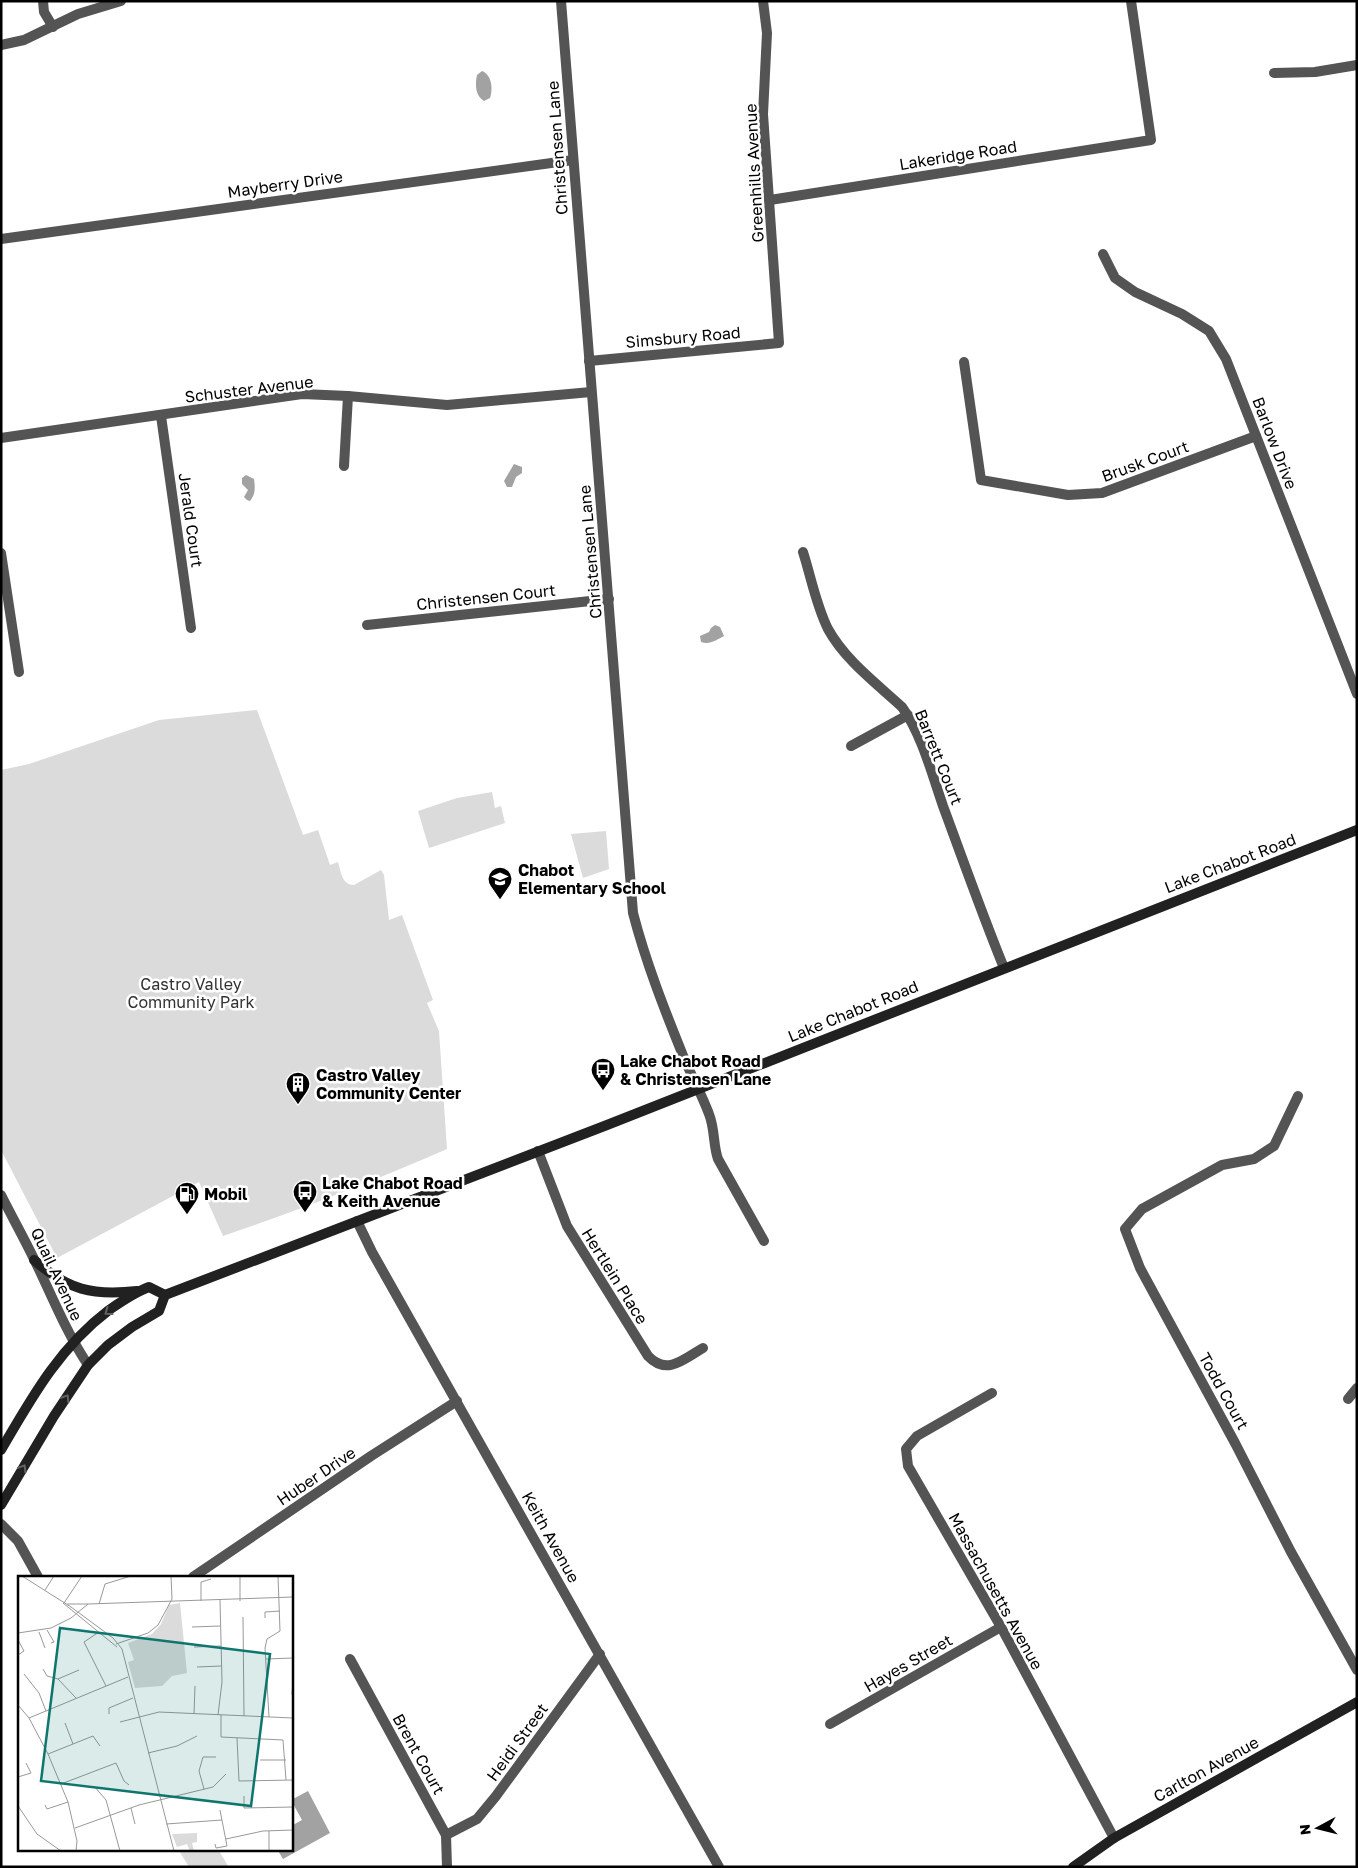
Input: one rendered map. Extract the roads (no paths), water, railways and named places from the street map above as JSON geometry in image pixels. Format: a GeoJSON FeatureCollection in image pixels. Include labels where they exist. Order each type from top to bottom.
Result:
{"type":"FeatureCollection","features":[{"type":"Feature","properties":{"kind":"main road","name":"Lake Chabot Road"},"geometry":{"type":"LineString","coordinates":[[165,1295],[1357,830]]}},
{"type":"Feature","properties":{"kind":"main road"},"geometry":{"type":"LineString","coordinates":[[1,1505],[54,1416],[88,1364],[132,1326],[160,1311],[165,1295],[149,1287],[113,1294],[87,1290],[62,1281],[34,1260]]}},
{"type":"Feature","properties":{"kind":"main road"},"geometry":{"type":"LineString","coordinates":[[1,1450],[56,1360],[100,1318],[140,1290]]}},
{"type":"Feature","properties":{"kind":"main road","name":"Carlton Avenue"},"geometry":{"type":"LineString","coordinates":[[1073,1867],[1114,1838],[1357,1702]]}},
{"type":"Feature","properties":{"kind":"street"},"geometry":{"type":"LineString","coordinates":[[43,1],[44,12],[53,27]]}},
{"type":"Feature","properties":{"kind":"street"},"geometry":{"type":"LineString","coordinates":[[1,45],[24,40],[78,14],[121,1]]}},
{"type":"Feature","properties":{"kind":"street","name":"Christensen Lane"},"geometry":{"type":"LineString","coordinates":[[561,1],[633,913],[643,952],[709,1115],[713,1127],[715,1151],[718,1160],[764,1241]]}},
{"type":"Feature","properties":{"kind":"street","name":"Greenhills Avenue"},"geometry":{"type":"LineString","coordinates":[[763,1],[767,33],[763,114],[779,343]]}},
{"type":"Feature","properties":{"kind":"street","name":"Lakeridge Road"},"geometry":{"type":"LineString","coordinates":[[770,200],[1151,140],[1131,1]]}},
{"type":"Feature","properties":{"kind":"street"},"geometry":{"type":"LineString","coordinates":[[1274,73],[1316,72],[1357,65]]}},
{"type":"Feature","properties":{"kind":"street","name":"Mayberry Drive"},"geometry":{"type":"LineString","coordinates":[[1,239],[574,160]]}},
{"type":"Feature","properties":{"kind":"street","name":"Barlow Drive"},"geometry":{"type":"LineString","coordinates":[[1103,254],[1115,278],[1135,292],[1182,314],[1209,331],[1226,358],[1357,694]]}},
{"type":"Feature","properties":{"kind":"street","name":"Simsbury Road"},"geometry":{"type":"LineString","coordinates":[[589,361],[779,343]]}},
{"type":"Feature","properties":{"kind":"street","name":"Brusk Court"},"geometry":{"type":"LineString","coordinates":[[964,362],[981,480],[1068,495],[1102,493],[1256,436]]}},
{"type":"Feature","properties":{"kind":"street","name":"Schuster Avenue"},"geometry":{"type":"LineString","coordinates":[[1,438],[302,394],[447,405],[591,392]]}},
{"type":"Feature","properties":{"kind":"street"},"geometry":{"type":"LineString","coordinates":[[344,466],[348,396]]}},
{"type":"Feature","properties":{"kind":"street","name":"Jerald Court"},"geometry":{"type":"LineString","coordinates":[[161,416],[191,628]]}},
{"type":"Feature","properties":{"kind":"street","name":"Barrett Court"},"geometry":{"type":"LineString","coordinates":[[803,552],[819,607],[841,649],[908,715],[929,766],[1004,968]]}},
{"type":"Feature","properties":{"kind":"street"},"geometry":{"type":"LineString","coordinates":[[1,553],[19,672]]}},
{"type":"Feature","properties":{"kind":"street","name":"Christensen Court"},"geometry":{"type":"LineString","coordinates":[[367,625],[609,599]]}},
{"type":"Feature","properties":{"kind":"street"},"geometry":{"type":"LineString","coordinates":[[851,746],[908,715]]}},
{"type":"Feature","properties":{"kind":"street","name":"Todd Court"},"geometry":{"type":"LineString","coordinates":[[1298,1096],[1274,1146],[1254,1159],[1222,1165],[1142,1209],[1125,1229],[1140,1268],[1235,1442],[1291,1552],[1357,1670]]}},
{"type":"Feature","properties":{"kind":"street","name":"Hertlein Place"},"geometry":{"type":"LineString","coordinates":[[538,1151],[566,1226],[648,1356],[665,1366],[673,1365],[703,1348]]}},
{"type":"Feature","properties":{"kind":"street","name":"Quail Avenue"},"geometry":{"type":"LineString","coordinates":[[1,1195],[73,1342],[88,1364]]}},
{"type":"Feature","properties":{"kind":"street","name":"Keith Avenue"},"geometry":{"type":"LineString","coordinates":[[357,1221],[372,1252],[719,1867]]}},
{"type":"Feature","properties":{"kind":"street"},"geometry":{"type":"LineString","coordinates":[[1348,1399],[1357,1388]]}},
{"type":"Feature","properties":{"kind":"street","name":"Massachusetts Avenue"},"geometry":{"type":"LineString","coordinates":[[992,1393],[916,1436],[906,1449],[908,1466],[1000,1627],[1114,1838]]}},
{"type":"Feature","properties":{"kind":"street","name":"Huber Drive"},"geometry":{"type":"LineString","coordinates":[[194,1576],[371,1456],[457,1401]]}},
{"type":"Feature","properties":{"kind":"street"},"geometry":{"type":"LineString","coordinates":[[1,1524],[18,1541],[37,1576]]}},
{"type":"Feature","properties":{"kind":"street","name":"Hayes Street"},"geometry":{"type":"LineString","coordinates":[[830,1724],[1000,1627]]}},
{"type":"Feature","properties":{"kind":"street","name":"Heidi Street"},"geometry":{"type":"LineString","coordinates":[[446,1835],[477,1819],[600,1654]]}},
{"type":"Feature","properties":{"kind":"street","name":"Brent Court"},"geometry":{"type":"LineString","coordinates":[[350,1659],[446,1835],[447,1867]]}},
{"type":"Feature","properties":{"kind":"place","name":"Chabot Elementary School"},"geometry":{"type":"Point","coordinates":[500,900]}},
{"type":"Feature","properties":{"kind":"place","name":"Lake Chabot Road & Christensen Lane"},"geometry":{"type":"Point","coordinates":[603,1091]}},
{"type":"Feature","properties":{"kind":"place","name":"Castro Valley Community Center"},"geometry":{"type":"Point","coordinates":[298,1105]}},
{"type":"Feature","properties":{"kind":"place","name":"Lake Chabot Road & Keith Avenue"},"geometry":{"type":"Point","coordinates":[305,1213]}},
{"type":"Feature","properties":{"kind":"place","name":"Mobil"},"geometry":{"type":"Point","coordinates":[187,1215]}},
{"type":"Feature","properties":{"kind":"park label","name":"Castro Valley Community Park"},"geometry":{"type":"Point","coordinates":[191,993]}}]}
